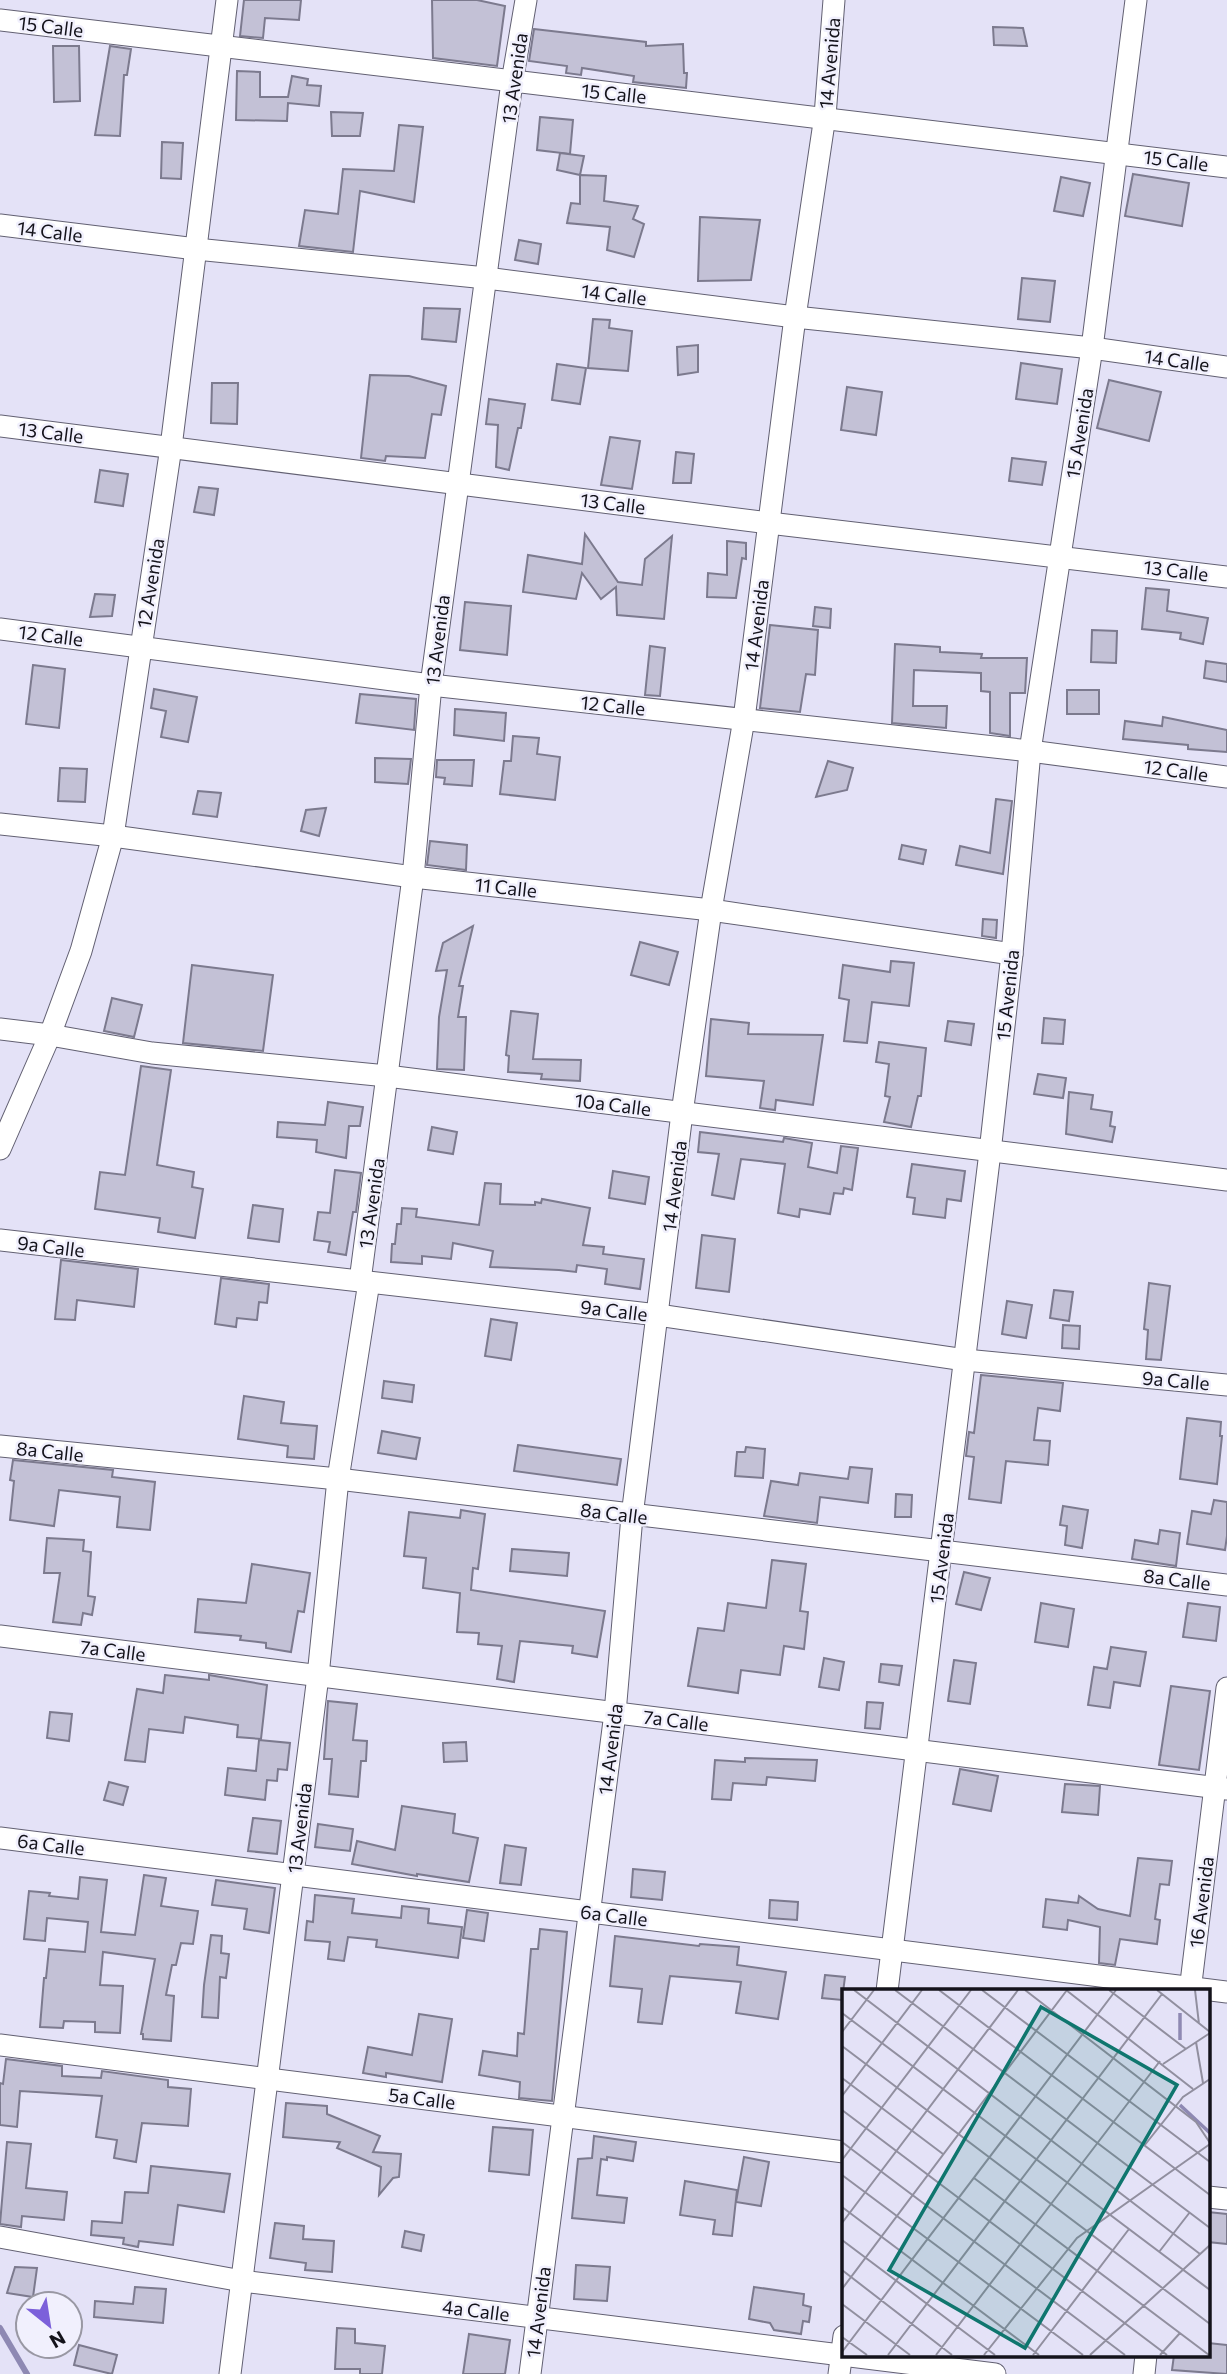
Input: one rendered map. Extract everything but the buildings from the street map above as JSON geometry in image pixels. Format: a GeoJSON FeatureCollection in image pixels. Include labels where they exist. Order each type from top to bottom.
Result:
{"type":"FeatureCollection","features":[{"type":"Feature","properties":{"kind":"street","name":"12 Avenida"},"geometry":{"type":"LineString","coordinates":[[0,1149],[50,1035],[81,951],[113,835],[171,447],[227,0]]}},
{"type":"Feature","properties":{"kind":"street","name":"13 Avenida"},"geometry":{"type":"LineString","coordinates":[[230,2374],[318,1676],[338,1479],[413,877],[431,685],[512,82],[526,0]]}},
{"type":"Feature","properties":{"kind":"street","name":"14 Avenida"},"geometry":{"type":"LineString","coordinates":[[530,2374],[615,1713],[632,1516],[682,1113],[744,719],[795,317],[825,116],[834,0]]}},
{"type":"Feature","properties":{"kind":"street","name":"15 Avenida"},"geometry":{"type":"LineString","coordinates":[[887,1989],[990,1152],[1012,954],[1030,751],[1092,348],[1136,0]]}},
{"type":"Feature","properties":{"kind":"street","name":"15 Calle"},"geometry":{"type":"LineString","coordinates":[[0,20],[512,82],[825,116],[1227,167]]}},
{"type":"Feature","properties":{"kind":"street","name":"14 Calle"},"geometry":{"type":"LineString","coordinates":[[0,225],[196,249],[486,278],[795,317],[1092,348],[1227,367]]}},
{"type":"Feature","properties":{"kind":"street","name":"13 Calle"},"geometry":{"type":"LineString","coordinates":[[0,426],[769,523],[1227,576]]}},
{"type":"Feature","properties":{"kind":"street","name":"12 Calle"},"geometry":{"type":"LineString","coordinates":[[0,629],[431,685],[1030,751],[1227,777]]}},
{"type":"Feature","properties":{"kind":"street","name":"11 Calle"},"geometry":{"type":"LineString","coordinates":[[0,824],[113,835],[413,877],[712,910],[1012,954]]}},
{"type":"Feature","properties":{"kind":"street","name":"10a Calle"},"geometry":{"type":"LineString","coordinates":[[0,1029],[50,1035],[152,1054],[387,1076],[1227,1180]]}},
{"type":"Feature","properties":{"kind":"street","name":"9a Calle"},"geometry":{"type":"LineString","coordinates":[[0,1240],[658,1315],[965,1360],[1227,1385]]}},
{"type":"Feature","properties":{"kind":"street","name":"8a Calle"},"geometry":{"type":"LineString","coordinates":[[0,1446],[338,1479],[1227,1585]]}},
{"type":"Feature","properties":{"kind":"street","name":"7a Calle"},"geometry":{"type":"LineString","coordinates":[[0,1636],[1221,1788]]}},
{"type":"Feature","properties":{"kind":"street","name":"16 Avenida"},"geometry":{"type":"LineString","coordinates":[[1191,1989],[1221,1788],[1227,1688]]}},
{"type":"Feature","properties":{"kind":"street","name":"6a Calle"},"geometry":{"type":"LineString","coordinates":[[0,1838],[1191,1989]]}},
{"type":"Feature","properties":{"kind":"street","name":"5a Calle"},"geometry":{"type":"LineString","coordinates":[[0,2045],[842,2152]]}},
{"type":"Feature","properties":{"kind":"street","name":"4a Calle"},"geometry":{"type":"LineString","coordinates":[[0,2237],[242,2281],[841,2355]]}},
{"type":"Feature","properties":{"kind":"street","name":"4a Calle"},"geometry":{"type":"LineString","coordinates":[[849,2356],[995,2374]]}},
{"type":"Feature","properties":{"kind":"street"},"geometry":{"type":"LineString","coordinates":[[1144,2374],[1146,2356]]}},
{"type":"Feature","properties":{"kind":"waterway"},"geometry":{"type":"LineString","coordinates":[[0,2328],[27,2374]]}}]}
